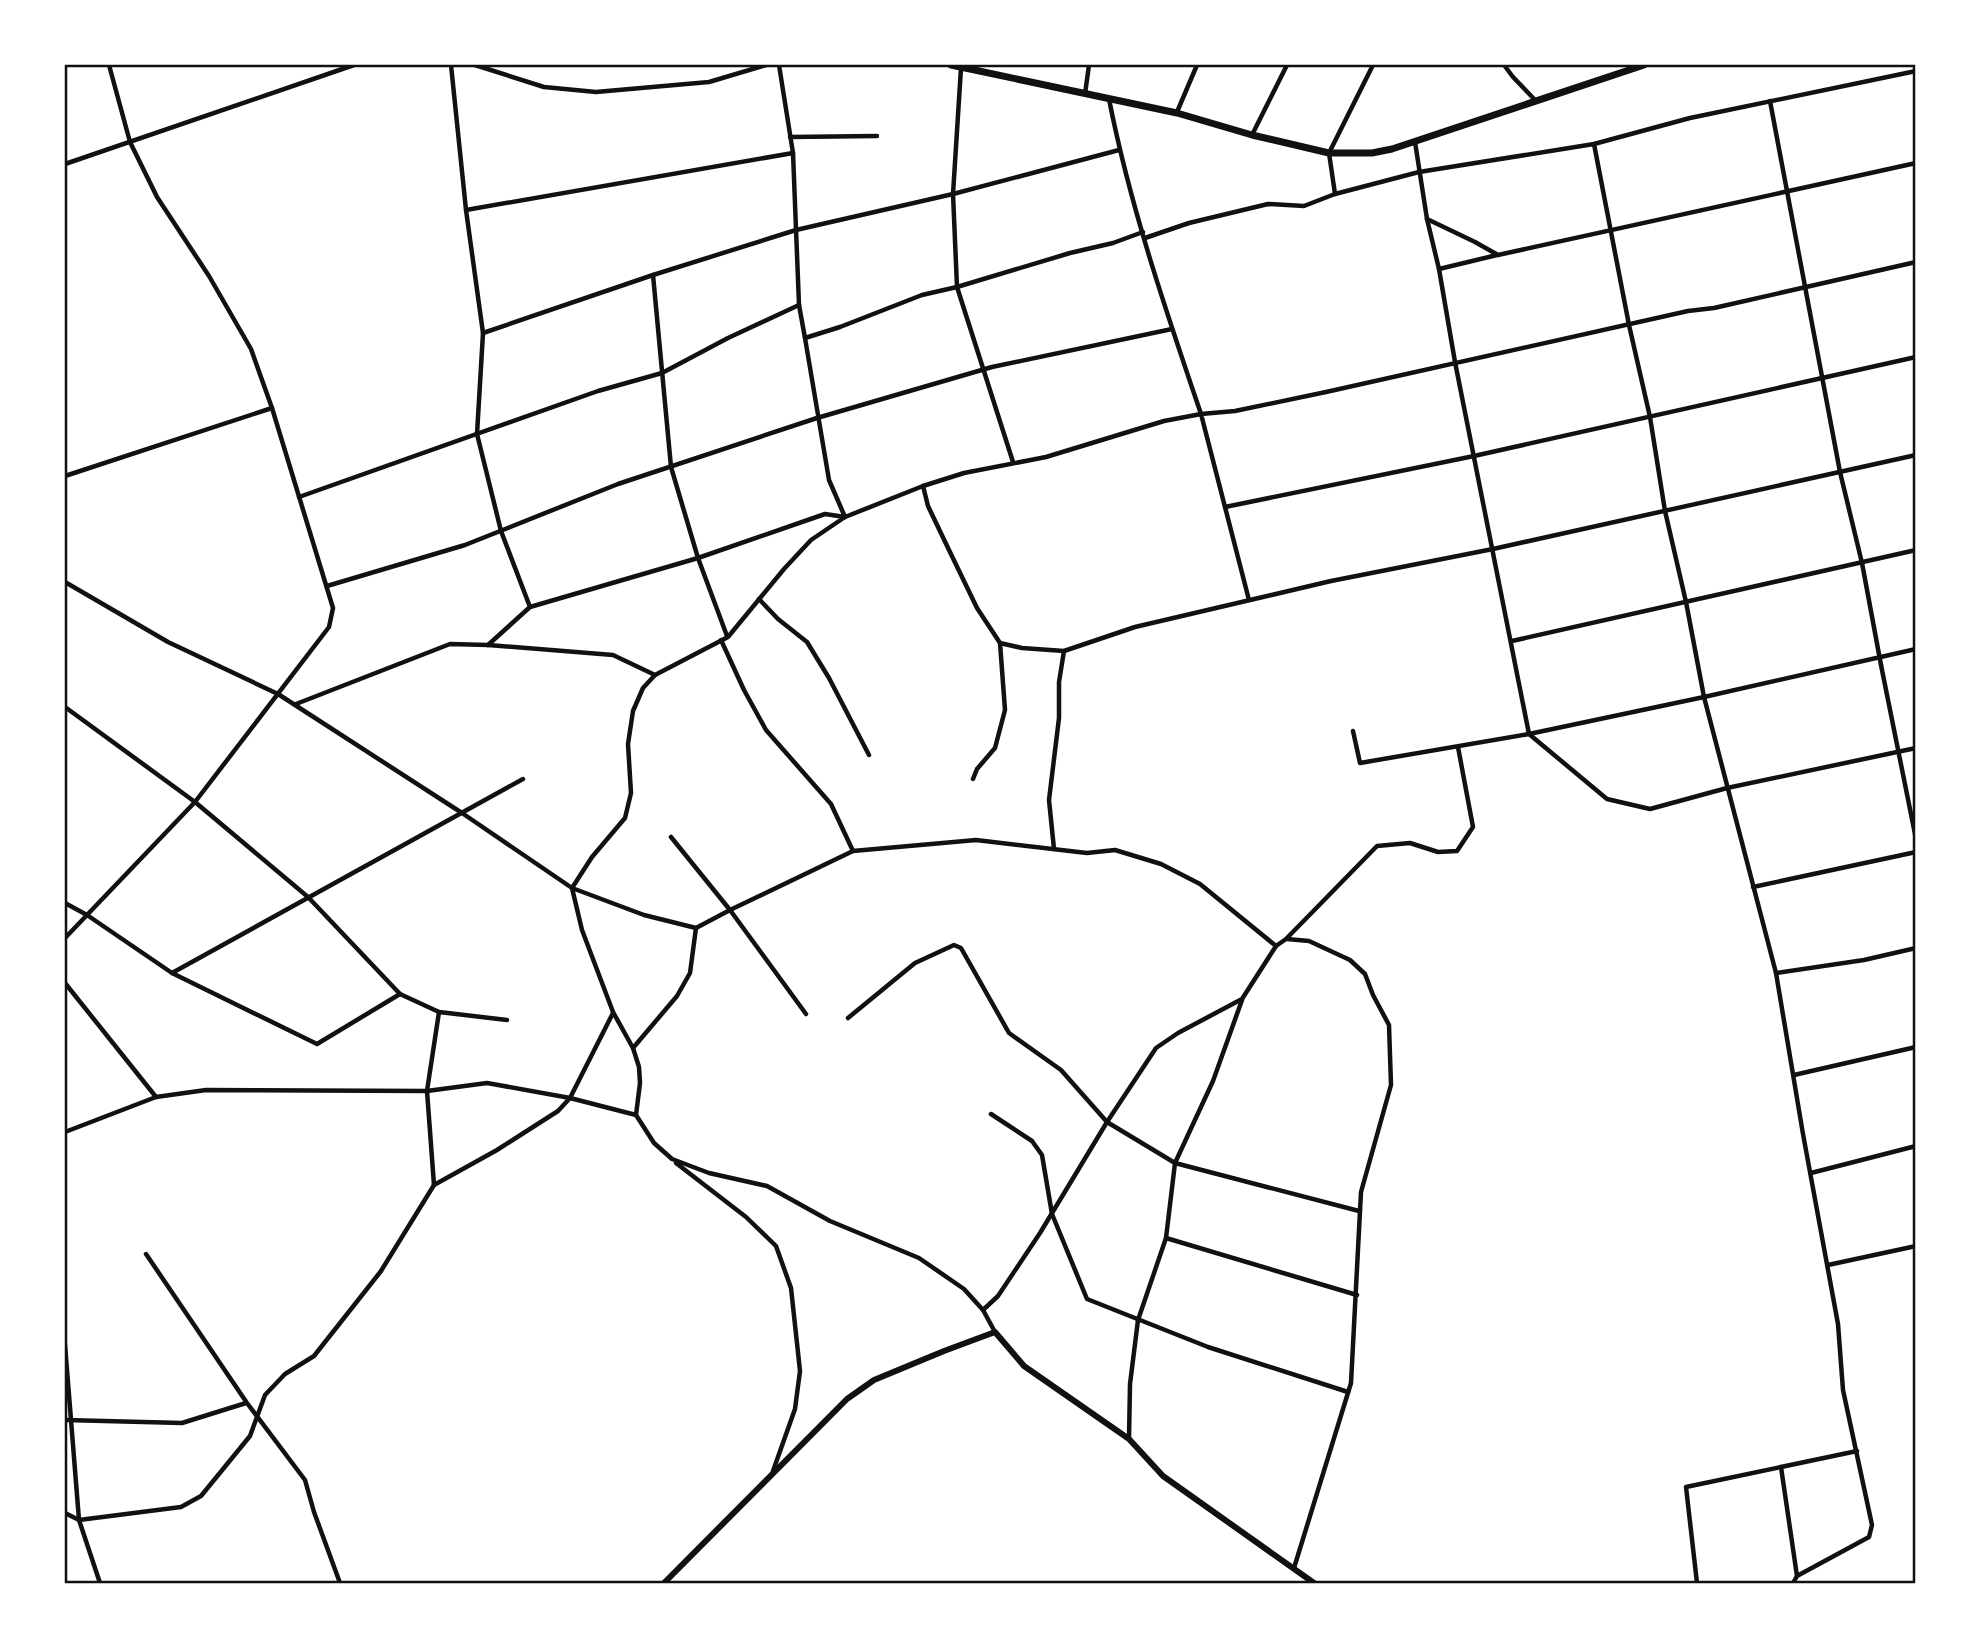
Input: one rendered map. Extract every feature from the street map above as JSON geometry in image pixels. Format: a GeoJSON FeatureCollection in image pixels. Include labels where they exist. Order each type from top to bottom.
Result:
{"type":"FeatureCollection","features":[{"type":"Feature","properties":{"kind":"main road"},"geometry":{"type":"LineString","coordinates":[[951,65],[1177,113],[1252,135],[1329,153],[1372,153],[1415,142],[1644,65]]}},
{"type":"Feature","properties":{"kind":"street"},"geometry":{"type":"LineString","coordinates":[[65,938],[195,802],[329,627],[333,608],[272,408],[251,349],[209,276],[157,197],[130,142],[109,65]]}},
{"type":"Feature","properties":{"kind":"street"},"geometry":{"type":"LineString","coordinates":[[65,164],[351,65]]}},
{"type":"Feature","properties":{"kind":"street"},"geometry":{"type":"LineString","coordinates":[[451,65],[482,333],[477,434],[500,531],[530,607]]}},
{"type":"Feature","properties":{"kind":"street"},"geometry":{"type":"LineString","coordinates":[[475,65],[544,86],[596,92],[709,82],[766,65]]}},
{"type":"Feature","properties":{"kind":"street"},"geometry":{"type":"LineString","coordinates":[[779,65],[793,153],[799,305],[829,480],[845,517]]}},
{"type":"Feature","properties":{"kind":"street"},"geometry":{"type":"LineString","coordinates":[[1084,94],[1089,65]]}},
{"type":"Feature","properties":{"kind":"street"},"geometry":{"type":"LineString","coordinates":[[1177,113],[1197,65]]}},
{"type":"Feature","properties":{"kind":"street"},"geometry":{"type":"LineString","coordinates":[[1252,135],[1287,65]]}},
{"type":"Feature","properties":{"kind":"street"},"geometry":{"type":"LineString","coordinates":[[1335,194],[1329,153],[1373,65]]}},
{"type":"Feature","properties":{"kind":"street"},"geometry":{"type":"LineString","coordinates":[[1504,65],[1536,102]]}},
{"type":"Feature","properties":{"kind":"street"},"geometry":{"type":"LineString","coordinates":[[961,68],[953,194],[957,288],[1013,462]]}},
{"type":"Feature","properties":{"kind":"street"},"geometry":{"type":"LineString","coordinates":[[805,338],[922,295],[957,288],[1070,253],[1268,204],[1304,206],[1335,194],[1419,172],[1594,144],[1690,118],[1916,71]]}},
{"type":"Feature","properties":{"kind":"street"},"geometry":{"type":"LineString","coordinates":[[1109,99],[1119,150],[1172,328],[1201,414],[1248,600]]}},
{"type":"Feature","properties":{"kind":"street"},"geometry":{"type":"LineString","coordinates":[[1770,102],[1840,471],[1862,563],[1878,659],[1916,839]]}},
{"type":"Feature","properties":{"kind":"street"},"geometry":{"type":"LineString","coordinates":[[790,137],[877,136]]}},
{"type":"Feature","properties":{"kind":"street"},"geometry":{"type":"LineString","coordinates":[[1415,142],[1427,219],[1529,734],[1607,799],[1650,809],[1727,788],[1916,748]]}},
{"type":"Feature","properties":{"kind":"street"},"geometry":{"type":"LineString","coordinates":[[1594,144],[1650,417],[1665,510],[1686,602],[1703,697],[1776,973],[1838,1324],[1843,1390],[1872,1525],[1869,1537],[1797,1576],[1793,1583]]}},
{"type":"Feature","properties":{"kind":"street"},"geometry":{"type":"LineString","coordinates":[[482,333],[796,230],[953,194],[1119,150]]}},
{"type":"Feature","properties":{"kind":"street"},"geometry":{"type":"LineString","coordinates":[[466,210],[793,153]]}},
{"type":"Feature","properties":{"kind":"street"},"geometry":{"type":"LineString","coordinates":[[1439,269],[1916,163]]}},
{"type":"Feature","properties":{"kind":"street"},"geometry":{"type":"LineString","coordinates":[[1427,219],[1498,255]]}},
{"type":"Feature","properties":{"kind":"street"},"geometry":{"type":"LineString","coordinates":[[771,1475],[795,1409],[800,1371],[791,1288],[776,1246],[746,1217],[653,1143],[636,1115],[639,1067],[633,1048],[613,1013],[582,930],[572,888],[592,857],[625,818],[631,793],[628,744],[633,711],[643,688],[655,675],[728,637],[811,540],[845,517],[923,486],[964,473],[1046,457],[1164,421],[1235,411],[1688,311],[1714,308],[1916,261]]}},
{"type":"Feature","properties":{"kind":"street"},"geometry":{"type":"LineString","coordinates":[[653,275],[671,467],[698,558],[728,637]]}},
{"type":"Feature","properties":{"kind":"street"},"geometry":{"type":"LineString","coordinates":[[299,497],[598,391],[662,373],[799,305]]}},
{"type":"Feature","properties":{"kind":"street"},"geometry":{"type":"LineString","coordinates":[[327,586],[465,545],[618,484],[817,418],[983,370],[1172,328]]}},
{"type":"Feature","properties":{"kind":"street"},"geometry":{"type":"LineString","coordinates":[[1225,507],[1474,456],[1916,357]]}},
{"type":"Feature","properties":{"kind":"street"},"geometry":{"type":"LineString","coordinates":[[65,476],[272,408]]}},
{"type":"Feature","properties":{"kind":"street"},"geometry":{"type":"LineString","coordinates":[[1000,643],[1022,648],[1064,651],[1135,627],[1248,600],[1493,549],[1916,455]]}},
{"type":"Feature","properties":{"kind":"street"},"geometry":{"type":"LineString","coordinates":[[923,486],[928,506],[954,562],[977,608],[1000,643],[1005,710],[995,748],[977,769],[973,779]]}},
{"type":"Feature","properties":{"kind":"street"},"geometry":{"type":"LineString","coordinates":[[488,645],[530,607],[698,558],[825,514],[845,517]]}},
{"type":"Feature","properties":{"kind":"street"},"geometry":{"type":"LineString","coordinates":[[1512,641],[1916,550]]}},
{"type":"Feature","properties":{"kind":"street"},"geometry":{"type":"LineString","coordinates":[[65,582],[168,642],[278,694],[572,888],[644,915],[696,928],[853,851],[976,841],[1087,853],[1115,850],[1161,864],[1199,884],[1276,946]]}},
{"type":"Feature","properties":{"kind":"street"},"geometry":{"type":"LineString","coordinates":[[759,599],[778,619],[807,642],[869,755]]}},
{"type":"Feature","properties":{"kind":"street"},"geometry":{"type":"LineString","coordinates":[[721,640],[766,730],[831,804],[853,851]]}},
{"type":"Feature","properties":{"kind":"street"},"geometry":{"type":"LineString","coordinates":[[295,705],[450,645],[488,645],[613,655],[655,675]]}},
{"type":"Feature","properties":{"kind":"street"},"geometry":{"type":"LineString","coordinates":[[1353,731],[1360,763],[1529,734],[1916,649]]}},
{"type":"Feature","properties":{"kind":"street"},"geometry":{"type":"LineString","coordinates":[[1054,849],[1049,800],[1064,651]]}},
{"type":"Feature","properties":{"kind":"street"},"geometry":{"type":"LineString","coordinates":[[65,707],[195,802],[308,897],[400,994],[439,1012],[507,1020]]}},
{"type":"Feature","properties":{"kind":"street"},"geometry":{"type":"LineString","coordinates":[[1129,1439],[1130,1384],[1138,1320],[1166,1238],[1175,1163],[1213,1081],[1242,999],[1276,946],[1377,846],[1410,843],[1438,852],[1457,851],[1473,827],[1458,747]]}},
{"type":"Feature","properties":{"kind":"street"},"geometry":{"type":"LineString","coordinates":[[172,973],[523,779]]}},
{"type":"Feature","properties":{"kind":"street"},"geometry":{"type":"LineString","coordinates":[[671,836],[730,910],[806,1014]]}},
{"type":"Feature","properties":{"kind":"street"},"geometry":{"type":"LineString","coordinates":[[1753,887],[1916,852]]}},
{"type":"Feature","properties":{"kind":"street"},"geometry":{"type":"LineString","coordinates":[[65,903],[172,973],[317,1044],[400,994]]}},
{"type":"Feature","properties":{"kind":"street"},"geometry":{"type":"LineString","coordinates":[[633,1048],[677,996],[690,973],[696,928]]}},
{"type":"Feature","properties":{"kind":"street"},"geometry":{"type":"LineString","coordinates":[[1286,939],[1308,941],[1350,960],[1364,974],[1389,1025],[1391,1085],[1361,1192],[1351,1383],[1294,1568]]}},
{"type":"Feature","properties":{"kind":"street"},"geometry":{"type":"LineString","coordinates":[[848,1018],[915,963],[954,945],[961,948],[1009,1033],[1060,1070],[1107,1122],[1175,1163],[1359,1211]]}},
{"type":"Feature","properties":{"kind":"street"},"geometry":{"type":"LineString","coordinates":[[1776,973],[1864,960],[1916,948]]}},
{"type":"Feature","properties":{"kind":"street"},"geometry":{"type":"LineString","coordinates":[[65,983],[156,1097]]}},
{"type":"Feature","properties":{"kind":"street"},"geometry":{"type":"LineString","coordinates":[[983,1310],[998,1296],[1156,1048],[1178,1033],[1242,999]]}},
{"type":"Feature","properties":{"kind":"street"},"geometry":{"type":"LineString","coordinates":[[434,1185],[427,1091],[439,1012]]}},
{"type":"Feature","properties":{"kind":"street"},"geometry":{"type":"LineString","coordinates":[[65,1513],[79,1520],[181,1507],[201,1496],[250,1436],[265,1395],[285,1374],[314,1356],[381,1271],[434,1185],[558,1111],[570,1098],[613,1013]]}},
{"type":"Feature","properties":{"kind":"street"},"geometry":{"type":"LineString","coordinates":[[1794,1075],[1916,1047]]}},
{"type":"Feature","properties":{"kind":"street"},"geometry":{"type":"LineString","coordinates":[[65,1132],[156,1097],[206,1090],[427,1091],[487,1083],[570,1098],[636,1115]]}},
{"type":"Feature","properties":{"kind":"street"},"geometry":{"type":"LineString","coordinates":[[992,1114],[1032,1141],[1042,1155],[1052,1214],[1087,1298],[1208,1347],[1348,1392]]}},
{"type":"Feature","properties":{"kind":"street"},"geometry":{"type":"LineString","coordinates":[[1811,1173],[1916,1146]]}},
{"type":"Feature","properties":{"kind":"street"},"geometry":{"type":"LineString","coordinates":[[672,1159],[709,1173],[767,1186],[830,1221],[919,1258],[964,1289],[1024,1366],[1129,1439],[1163,1476],[1314,1583]]}},
{"type":"Feature","properties":{"kind":"street"},"geometry":{"type":"LineString","coordinates":[[1166,1238],[1357,1296]]}},
{"type":"Feature","properties":{"kind":"street"},"geometry":{"type":"LineString","coordinates":[[1828,1265],[1916,1246]]}},
{"type":"Feature","properties":{"kind":"street"},"geometry":{"type":"LineString","coordinates":[[146,1254],[247,1403],[305,1480],[340,1583]]}},
{"type":"Feature","properties":{"kind":"street"},"geometry":{"type":"LineString","coordinates":[[664,1583],[846,1399],[874,1381],[944,1350],[995,1332]]}},
{"type":"Feature","properties":{"kind":"street"},"geometry":{"type":"LineString","coordinates":[[65,1345],[68,1420],[79,1520],[100,1583]]}},
{"type":"Feature","properties":{"kind":"street"},"geometry":{"type":"LineString","coordinates":[[68,1420],[182,1423],[247,1403]]}},
{"type":"Feature","properties":{"kind":"street"},"geometry":{"type":"LineString","coordinates":[[1697,1583],[1686,1487],[1857,1451]]}},
{"type":"Feature","properties":{"kind":"street"},"geometry":{"type":"LineString","coordinates":[[1781,1467],[1797,1576]]}}]}
